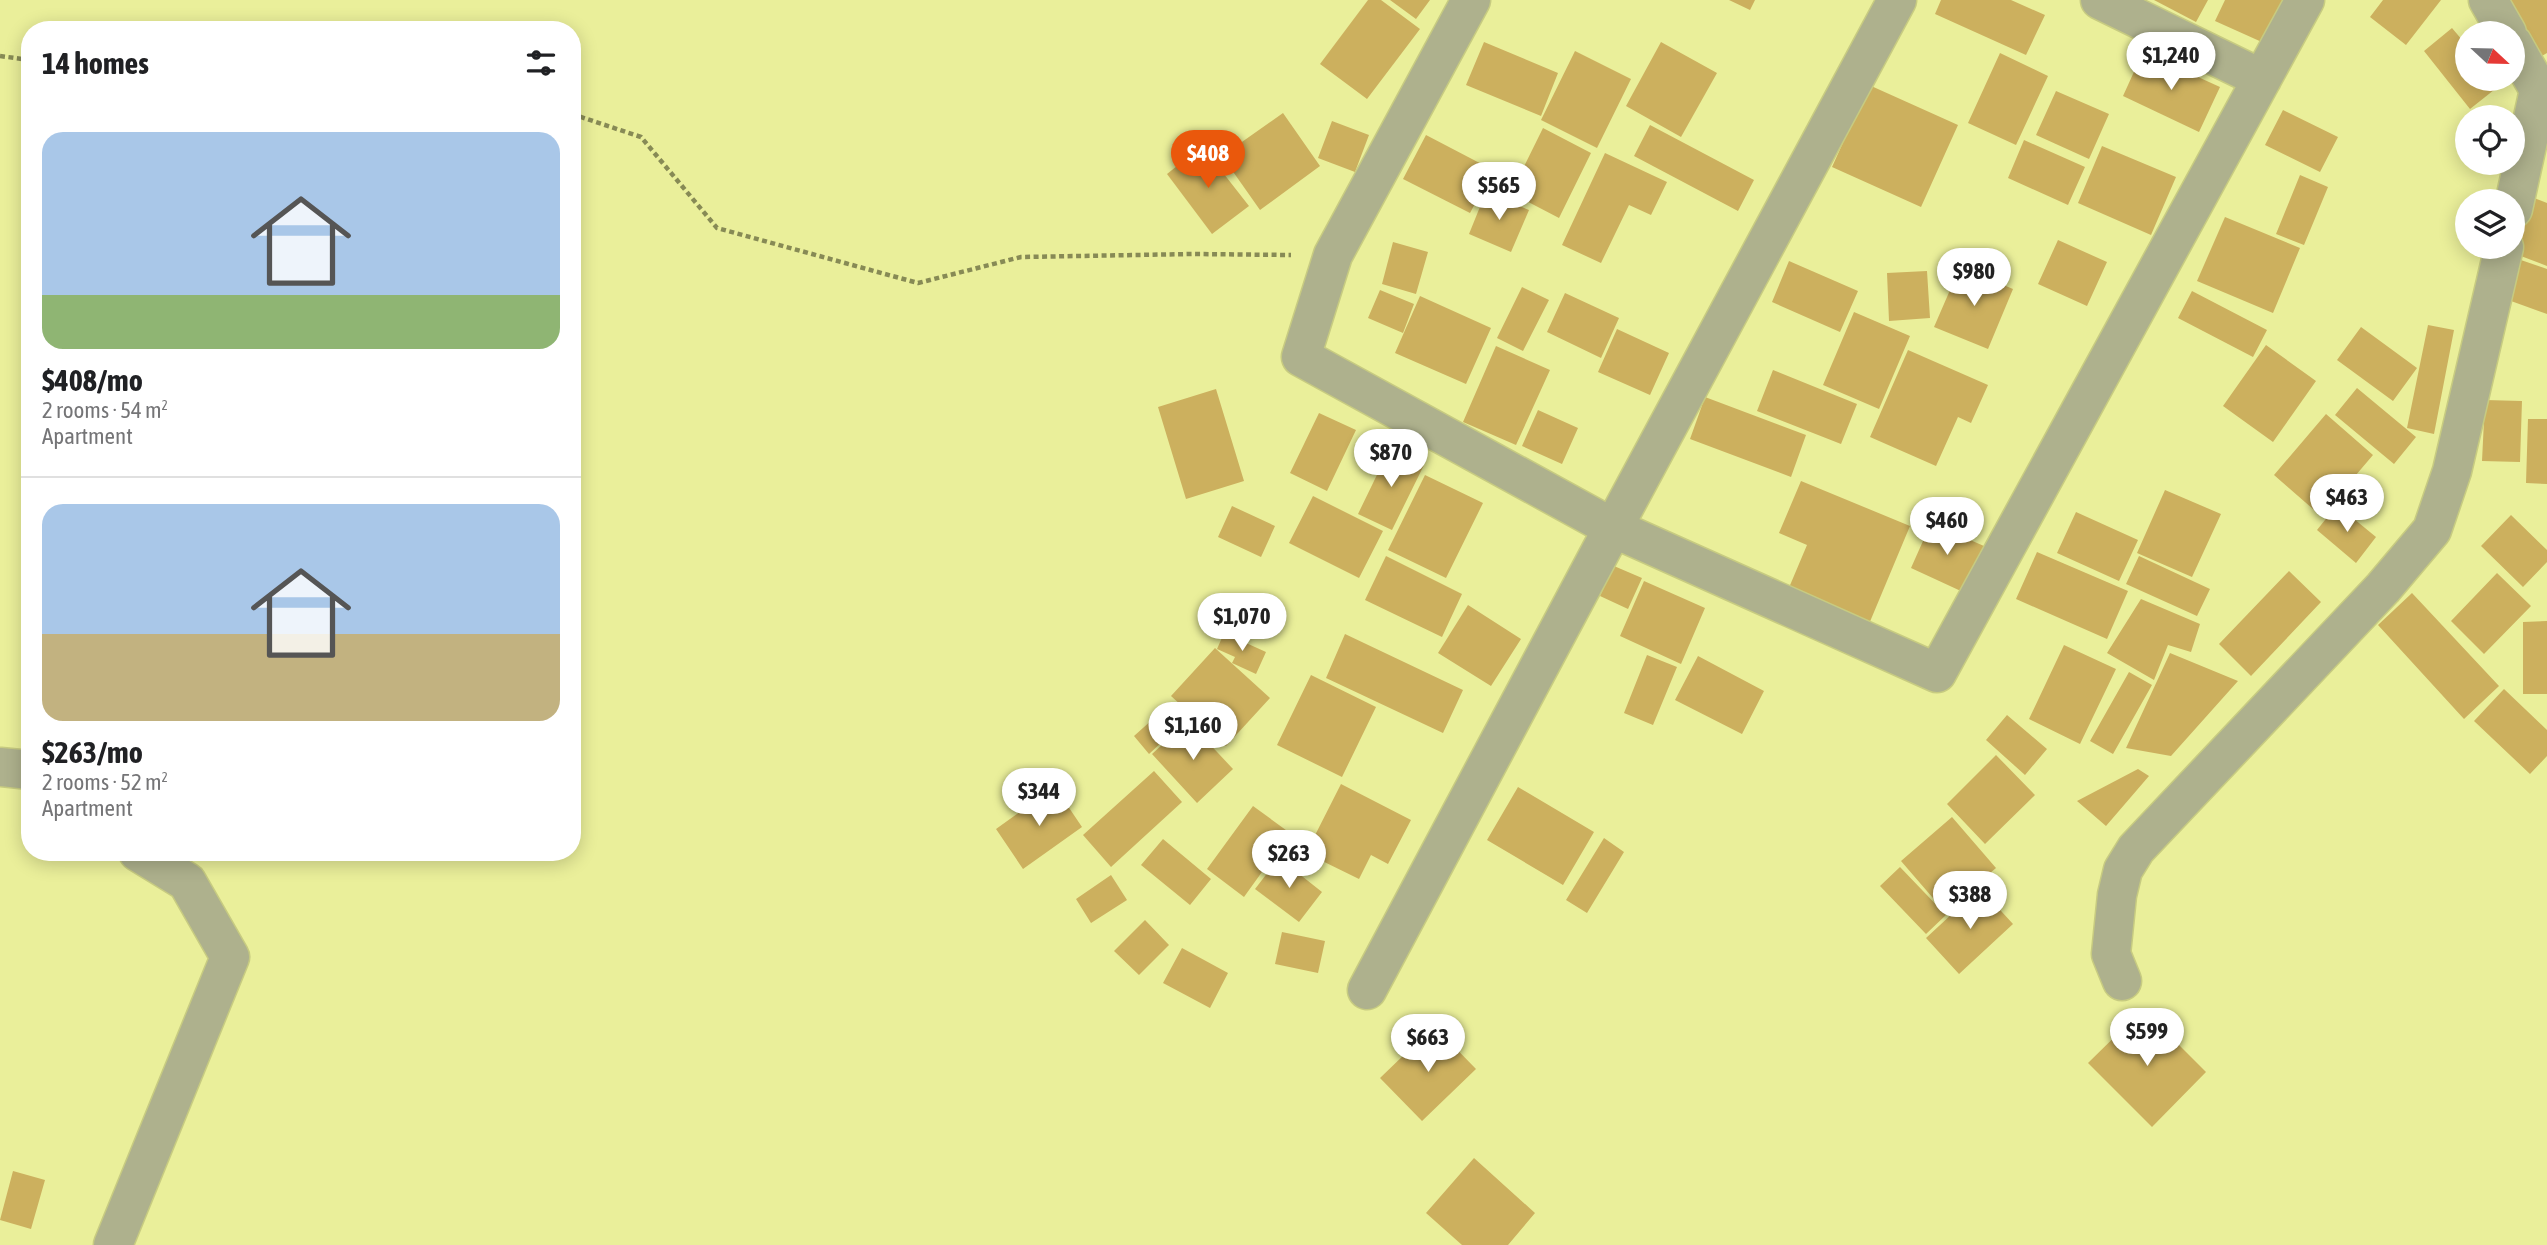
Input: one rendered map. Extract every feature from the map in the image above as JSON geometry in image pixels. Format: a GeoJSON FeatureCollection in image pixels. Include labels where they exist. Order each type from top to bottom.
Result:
{"type":"FeatureCollection","features":[{"type":"Feature","properties":{"kind":"street"},"geometry":{"type":"LineString","coordinates":[[1471,0],[1333,255],[1301,357],[1613,528],[1937,673],[2305,0]]}},
{"type":"Feature","properties":{"kind":"street"},"geometry":{"type":"LineString","coordinates":[[1367,990],[1897,0]]}},
{"type":"Feature","properties":{"kind":"street"},"geometry":{"type":"LineString","coordinates":[[2100,0],[2262,79]]}},
{"type":"Feature","properties":{"kind":"street"},"geometry":{"type":"LineString","coordinates":[[2488,0],[2500,21]]}},
{"type":"Feature","properties":{"kind":"street"},"geometry":{"type":"LineString","coordinates":[[2520,189],[2536,146],[2539,90],[2525,65]]}},
{"type":"Feature","properties":{"kind":"street"},"geometry":{"type":"LineString","coordinates":[[2122,982],[2111,954],[2113,931],[2123,870],[2136,849],[2383,588],[2432,530],[2452,471],[2501,259]]}},
{"type":"Feature","properties":{"kind":"street"},"geometry":{"type":"LineString","coordinates":[[0,767],[21,769]]}},
{"type":"Feature","properties":{"kind":"street"},"geometry":{"type":"LineString","coordinates":[[113,1245],[230,957],[187,882],[153,861]]}},
{"type":"Feature","properties":{"kind":"path"},"geometry":{"type":"LineString","coordinates":[[0,56],[21,59]]}},
{"type":"Feature","properties":{"kind":"path"},"geometry":{"type":"LineString","coordinates":[[581,117],[641,137],[717,228],[918,283],[1021,257],[1333,255]]}},
{"type":"Feature","properties":{"kind":"building"},"geometry":{"type":"Polygon","coordinates":[[[1368,0],[1381,0],[1420,29],[1367,99],[1320,64],[1368,0]]]}},
{"type":"Feature","properties":{"kind":"building"},"geometry":{"type":"Polygon","coordinates":[[[1390,0],[1430,0],[1416,19],[1390,0]]]}},
{"type":"Feature","properties":{"kind":"building"},"geometry":{"type":"Polygon","coordinates":[[[1729,0],[1755,0],[1750,10],[1729,0]]]}},
{"type":"Feature","properties":{"kind":"building"},"geometry":{"type":"Polygon","coordinates":[[[1941,0],[2011,0],[2045,15],[2026,55],[1935,14],[1941,0]]]}},
{"type":"Feature","properties":{"kind":"building"},"geometry":{"type":"Polygon","coordinates":[[[2154,0],[2208,0],[2196,22],[2154,0]]]}},
{"type":"Feature","properties":{"kind":"building"},"geometry":{"type":"Polygon","coordinates":[[[2225,0],[2284,0],[2264,43],[2215,21],[2225,0]]]}},
{"type":"Feature","properties":{"kind":"building"},"geometry":{"type":"Polygon","coordinates":[[[2383,0],[2441,0],[2406,45],[2370,17],[2383,0]]]}},
{"type":"Feature","properties":{"kind":"building"},"geometry":{"type":"Polygon","coordinates":[[[2496,0],[2547,0],[2547,53],[2533,61],[2525,48],[2525,21],[2509,21],[2496,0]]]}},
{"type":"Feature","properties":{"kind":"building"},"geometry":{"type":"Polygon","coordinates":[[[2452,28],[2455,32],[2455,90],[2424,51],[2452,28]]]}},
{"type":"Feature","properties":{"kind":"building"},"geometry":{"type":"Polygon","coordinates":[[[1484,42],[1558,73],[1541,116],[1466,85],[1484,42]]]}},
{"type":"Feature","properties":{"kind":"building"},"geometry":{"type":"Polygon","coordinates":[[[1661,42],[1717,73],[1681,137],[1626,106],[1661,42]]]}},
{"type":"Feature","properties":{"kind":"building"},"geometry":{"type":"Polygon","coordinates":[[[1575,51],[1631,79],[1597,148],[1541,120],[1575,51]]]}},
{"type":"Feature","properties":{"kind":"building"},"geometry":{"type":"Polygon","coordinates":[[[2143,52],[2220,87],[2199,132],[2123,96],[2143,52]]]}},
{"type":"Feature","properties":{"kind":"building"},"geometry":{"type":"Polygon","coordinates":[[[2000,53],[2048,76],[2016,145],[1968,123],[2000,53]]]}},
{"type":"Feature","properties":{"kind":"building"},"geometry":{"type":"Polygon","coordinates":[[[1869,85],[1958,125],[1921,207],[1832,167],[1869,85]]]}},
{"type":"Feature","properties":{"kind":"building"},"geometry":{"type":"Polygon","coordinates":[[[2056,91],[2109,114],[2089,159],[2036,135],[2056,91]]]}},
{"type":"Feature","properties":{"kind":"building"},"geometry":{"type":"Polygon","coordinates":[[[2456,91],[2493,91],[2475,105],[2467,105],[2456,91]]]}},
{"type":"Feature","properties":{"kind":"building"},"geometry":{"type":"Polygon","coordinates":[[[2283,110],[2338,137],[2320,172],[2265,145],[2283,110]]]}},
{"type":"Feature","properties":{"kind":"building"},"geometry":{"type":"Polygon","coordinates":[[[1283,113],[1320,166],[1260,210],[1222,156],[1283,113]]]}},
{"type":"Feature","properties":{"kind":"building"},"geometry":{"type":"Polygon","coordinates":[[[1332,121],[1369,135],[1355,172],[1318,158],[1332,121]]]}},
{"type":"Feature","properties":{"kind":"building"},"geometry":{"type":"Polygon","coordinates":[[[1650,125],[1754,180],[1738,211],[1634,156],[1650,125]]]}},
{"type":"Feature","properties":{"kind":"building"},"geometry":{"type":"Polygon","coordinates":[[[1543,128],[1591,153],[1559,218],[1511,193],[1543,128]]]}},
{"type":"Feature","properties":{"kind":"building"},"geometry":{"type":"Polygon","coordinates":[[[1426,135],[1493,170],[1470,213],[1403,179],[1426,135]]]}},
{"type":"Feature","properties":{"kind":"building"},"geometry":{"type":"Polygon","coordinates":[[[2024,140],[2085,167],[2068,205],[2008,178],[2024,140]]]}},
{"type":"Feature","properties":{"kind":"building"},"geometry":{"type":"Polygon","coordinates":[[[1202,146],[1249,206],[1212,234],[1167,174],[1202,146]]]}},
{"type":"Feature","properties":{"kind":"building"},"geometry":{"type":"Polygon","coordinates":[[[2102,146],[2176,177],[2151,235],[2078,203],[2102,146]]]}},
{"type":"Feature","properties":{"kind":"building"},"geometry":{"type":"Polygon","coordinates":[[[1605,153],[1667,182],[1651,215],[1629,205],[1601,263],[1562,245],[1605,153]]]}},
{"type":"Feature","properties":{"kind":"building"},"geometry":{"type":"Polygon","coordinates":[[[2300,175],[2328,187],[2304,245],[2276,234],[2300,175]]]}},
{"type":"Feature","properties":{"kind":"building"},"geometry":{"type":"Polygon","coordinates":[[[1486,192],[1529,210],[1511,252],[1469,234],[1486,192]]]}},
{"type":"Feature","properties":{"kind":"building"},"geometry":{"type":"Polygon","coordinates":[[[2534,198],[2547,203],[2547,266],[2525,258],[2525,222],[2534,198]]]}},
{"type":"Feature","properties":{"kind":"building"},"geometry":{"type":"Polygon","coordinates":[[[2225,217],[2300,248],[2273,313],[2197,281],[2225,217]]]}},
{"type":"Feature","properties":{"kind":"building"},"geometry":{"type":"Polygon","coordinates":[[[2058,240],[2107,262],[2087,306],[2038,284],[2058,240]]]}},
{"type":"Feature","properties":{"kind":"building"},"geometry":{"type":"Polygon","coordinates":[[[1393,242],[1428,252],[1416,294],[1382,284],[1393,242]]]}},
{"type":"Feature","properties":{"kind":"building"},"geometry":{"type":"Polygon","coordinates":[[[2515,259],[2547,269],[2547,314],[2500,297],[2515,259]]]}},
{"type":"Feature","properties":{"kind":"building"},"geometry":{"type":"Polygon","coordinates":[[[1789,261],[1858,291],[1840,332],[1772,302],[1789,261]]]}},
{"type":"Feature","properties":{"kind":"building"},"geometry":{"type":"Polygon","coordinates":[[[1960,267],[2013,289],[1988,349],[1934,327],[1960,267]]]}},
{"type":"Feature","properties":{"kind":"building"},"geometry":{"type":"Polygon","coordinates":[[[1927,271],[1930,318],[1889,321],[1887,273],[1927,271]]]}},
{"type":"Feature","properties":{"kind":"building"},"geometry":{"type":"Polygon","coordinates":[[[1522,287],[1549,300],[1523,351],[1497,338],[1522,287]]]}},
{"type":"Feature","properties":{"kind":"building"},"geometry":{"type":"Polygon","coordinates":[[[1380,290],[1414,304],[1403,333],[1368,318],[1380,290]]]}},
{"type":"Feature","properties":{"kind":"building"},"geometry":{"type":"Polygon","coordinates":[[[2192,291],[2267,330],[2253,357],[2178,318],[2192,291]]]}},
{"type":"Feature","properties":{"kind":"building"},"geometry":{"type":"Polygon","coordinates":[[[1565,293],[1619,318],[1601,358],[1547,332],[1565,293]]]}},
{"type":"Feature","properties":{"kind":"building"},"geometry":{"type":"Polygon","coordinates":[[[1420,296],[1491,328],[1466,384],[1395,353],[1420,296]]]}},
{"type":"Feature","properties":{"kind":"building"},"geometry":{"type":"Polygon","coordinates":[[[1854,312],[1910,336],[1879,409],[1823,385],[1854,312]]]}},
{"type":"Feature","properties":{"kind":"building"},"geometry":{"type":"Polygon","coordinates":[[[2428,325],[2454,330],[2434,434],[2407,428],[2428,325]]]}},
{"type":"Feature","properties":{"kind":"building"},"geometry":{"type":"Polygon","coordinates":[[[2361,327],[2417,368],[2393,401],[2337,360],[2361,327]]]}},
{"type":"Feature","properties":{"kind":"building"},"geometry":{"type":"Polygon","coordinates":[[[1617,329],[1669,353],[1650,395],[1598,372],[1617,329]]]}},
{"type":"Feature","properties":{"kind":"building"},"geometry":{"type":"Polygon","coordinates":[[[2266,345],[2316,381],[2273,442],[2223,406],[2266,345]]]}},
{"type":"Feature","properties":{"kind":"building"},"geometry":{"type":"Polygon","coordinates":[[[1496,346],[1550,370],[1516,445],[1463,422],[1496,346]]]}},
{"type":"Feature","properties":{"kind":"building"},"geometry":{"type":"Polygon","coordinates":[[[1908,350],[1988,385],[1971,423],[1958,417],[1936,466],[1870,437],[1908,350]]]}},
{"type":"Feature","properties":{"kind":"building"},"geometry":{"type":"Polygon","coordinates":[[[1773,370],[1857,404],[1841,444],[1757,411],[1773,370]]]}},
{"type":"Feature","properties":{"kind":"building"},"geometry":{"type":"Polygon","coordinates":[[[2357,388],[2416,437],[2394,464],[2335,415],[2357,388]]]}},
{"type":"Feature","properties":{"kind":"building"},"geometry":{"type":"Polygon","coordinates":[[[1216,389],[1244,481],[1186,499],[1158,407],[1216,389]]]}},
{"type":"Feature","properties":{"kind":"building"},"geometry":{"type":"Polygon","coordinates":[[[1705,397],[1806,435],[1791,477],[1690,439],[1705,397]]]}},
{"type":"Feature","properties":{"kind":"building"},"geometry":{"type":"Polygon","coordinates":[[[2485,400],[2522,401],[2520,462],[2482,461],[2485,400]]]}},
{"type":"Feature","properties":{"kind":"building"},"geometry":{"type":"Polygon","coordinates":[[[1538,410],[1578,428],[1562,464],[1522,446],[1538,410]]]}},
{"type":"Feature","properties":{"kind":"building"},"geometry":{"type":"Polygon","coordinates":[[[1319,413],[1356,430],[1327,491],[1290,473],[1319,413]]]}},
{"type":"Feature","properties":{"kind":"building"},"geometry":{"type":"Polygon","coordinates":[[[2326,414],[2373,455],[2321,516],[2274,475],[2326,414]]]}},
{"type":"Feature","properties":{"kind":"building"},"geometry":{"type":"Polygon","coordinates":[[[2528,419],[2547,419],[2547,484],[2526,483],[2528,419]]]}},
{"type":"Feature","properties":{"kind":"building"},"geometry":{"type":"Polygon","coordinates":[[[1390,448],[1424,465],[1392,530],[1358,514],[1390,448]]]}},
{"type":"Feature","properties":{"kind":"building"},"geometry":{"type":"Polygon","coordinates":[[[1425,475],[1483,503],[1446,578],[1388,550],[1425,475]]]}},
{"type":"Feature","properties":{"kind":"building"},"geometry":{"type":"Polygon","coordinates":[[[1801,481],[1910,526],[1869,624],[1788,590],[1807,545],[1779,533],[1801,481]]]}},
{"type":"Feature","properties":{"kind":"building"},"geometry":{"type":"Polygon","coordinates":[[[2165,490],[2221,514],[2192,577],[2137,553],[2165,490]]]}},
{"type":"Feature","properties":{"kind":"building"},"geometry":{"type":"Polygon","coordinates":[[[1313,496],[1383,531],[1359,578],[1289,543],[1313,496]]]}},
{"type":"Feature","properties":{"kind":"building"},"geometry":{"type":"Polygon","coordinates":[[[2337,505],[2376,537],[2356,563],[2317,530],[2337,505]]]}},
{"type":"Feature","properties":{"kind":"building"},"geometry":{"type":"Polygon","coordinates":[[[1232,506],[1275,526],[1261,557],[1218,537],[1232,506]]]}},
{"type":"Feature","properties":{"kind":"building"},"geometry":{"type":"Polygon","coordinates":[[[2076,512],[2138,540],[2119,581],[2057,553],[2076,512]]]}},
{"type":"Feature","properties":{"kind":"building"},"geometry":{"type":"Polygon","coordinates":[[[2511,515],[2547,550],[2547,562],[2523,587],[2481,546],[2511,515]]]}},
{"type":"Feature","properties":{"kind":"building"},"geometry":{"type":"Polygon","coordinates":[[[1931,523],[1984,546],[1963,592],[1911,568],[1931,523]]]}},
{"type":"Feature","properties":{"kind":"building"},"geometry":{"type":"Polygon","coordinates":[[[2037,552],[2128,591],[2107,639],[2016,599],[2037,552]]]}},
{"type":"Feature","properties":{"kind":"building"},"geometry":{"type":"Polygon","coordinates":[[[1386,556],[1462,594],[1442,637],[1365,600],[1386,556]]]}},
{"type":"Feature","properties":{"kind":"building"},"geometry":{"type":"Polygon","coordinates":[[[2139,556],[2210,589],[2197,616],[2126,584],[2139,556]]]}},
{"type":"Feature","properties":{"kind":"building"},"geometry":{"type":"Polygon","coordinates":[[[1614,566],[1642,578],[1628,609],[1600,596],[1614,566]]]}},
{"type":"Feature","properties":{"kind":"building"},"geometry":{"type":"Polygon","coordinates":[[[2289,571],[2321,602],[2251,676],[2219,644],[2289,571]]]}},
{"type":"Feature","properties":{"kind":"building"},"geometry":{"type":"Polygon","coordinates":[[[2497,573],[2531,606],[2484,654],[2451,621],[2497,573]]]}},
{"type":"Feature","properties":{"kind":"building"},"geometry":{"type":"Polygon","coordinates":[[[1644,581],[1705,608],[1681,664],[1620,636],[1644,581]]]}},
{"type":"Feature","properties":{"kind":"building"},"geometry":{"type":"Polygon","coordinates":[[[2412,593],[2499,686],[2464,719],[2378,625],[2412,593]]]}},
{"type":"Feature","properties":{"kind":"building"},"geometry":{"type":"Polygon","coordinates":[[[2141,599],[2200,624],[2191,652],[2168,645],[2154,680],[2107,653],[2141,599]]]}},
{"type":"Feature","properties":{"kind":"building"},"geometry":{"type":"Polygon","coordinates":[[[1468,605],[1521,639],[1491,686],[1438,653],[1468,605]]]}},
{"type":"Feature","properties":{"kind":"building"},"geometry":{"type":"Polygon","coordinates":[[[2547,621],[2547,694],[2523,694],[2523,622],[2547,621]]]}},
{"type":"Feature","properties":{"kind":"building"},"geometry":{"type":"Polygon","coordinates":[[[1224,633],[1266,652],[1256,674],[1232,663],[1235,657],[1217,649],[1224,633]]]}},
{"type":"Feature","properties":{"kind":"building"},"geometry":{"type":"Polygon","coordinates":[[[1345,634],[1463,690],[1443,733],[1326,678],[1345,634]]]}},
{"type":"Feature","properties":{"kind":"building"},"geometry":{"type":"Polygon","coordinates":[[[2064,645],[2116,669],[2080,744],[2029,719],[2064,645]]]}},
{"type":"Feature","properties":{"kind":"building"},"geometry":{"type":"Polygon","coordinates":[[[1215,648],[1270,698],[1226,746],[1171,696],[1215,648]]]}},
{"type":"Feature","properties":{"kind":"building"},"geometry":{"type":"Polygon","coordinates":[[[2170,653],[2238,681],[2171,756],[2126,748],[2170,653]]]}},
{"type":"Feature","properties":{"kind":"building"},"geometry":{"type":"Polygon","coordinates":[[[1647,655],[1677,667],[1653,725],[1624,713],[1647,655]]]}},
{"type":"Feature","properties":{"kind":"building"},"geometry":{"type":"Polygon","coordinates":[[[1698,656],[1764,691],[1742,734],[1675,700],[1698,656]]]}},
{"type":"Feature","properties":{"kind":"building"},"geometry":{"type":"Polygon","coordinates":[[[2129,672],[2152,685],[2113,754],[2090,741],[2129,672]]]}},
{"type":"Feature","properties":{"kind":"building"},"geometry":{"type":"Polygon","coordinates":[[[1311,675],[1376,707],[1342,777],[1277,745],[1311,675]]]}},
{"type":"Feature","properties":{"kind":"building"},"geometry":{"type":"Polygon","coordinates":[[[2504,689],[2547,730],[2547,756],[2530,774],[2474,721],[2504,689]]]}},
{"type":"Feature","properties":{"kind":"building"},"geometry":{"type":"Polygon","coordinates":[[[1172,702],[1187,719],[1149,754],[1134,736],[1172,702]]]}},
{"type":"Feature","properties":{"kind":"building"},"geometry":{"type":"Polygon","coordinates":[[[2007,715],[2047,749],[2025,775],[1986,740],[2007,715]]]}},
{"type":"Feature","properties":{"kind":"building"},"geometry":{"type":"Polygon","coordinates":[[[1188,721],[1233,769],[1197,803],[1152,754],[1188,721]]]}},
{"type":"Feature","properties":{"kind":"building"},"geometry":{"type":"Polygon","coordinates":[[[1996,755],[2035,795],[1985,844],[1947,804],[1996,755]]]}},
{"type":"Feature","properties":{"kind":"building"},"geometry":{"type":"Polygon","coordinates":[[[2138,769],[2149,776],[2106,826],[2077,801],[2138,769]]]}},
{"type":"Feature","properties":{"kind":"building"},"geometry":{"type":"Polygon","coordinates":[[[1154,771],[1182,802],[1111,867],[1083,835],[1154,771]]]}},
{"type":"Feature","properties":{"kind":"building"},"geometry":{"type":"Polygon","coordinates":[[[1341,784],[1411,820],[1388,864],[1371,855],[1359,879],[1306,853],[1341,784]]]}},
{"type":"Feature","properties":{"kind":"building"},"geometry":{"type":"Polygon","coordinates":[[[1055,787],[1082,827],[1023,869],[996,829],[1055,787]]]}},
{"type":"Feature","properties":{"kind":"building"},"geometry":{"type":"Polygon","coordinates":[[[1518,787],[1594,832],[1563,885],[1487,840],[1518,787]]]}},
{"type":"Feature","properties":{"kind":"building"},"geometry":{"type":"Polygon","coordinates":[[[1253,806],[1290,833],[1244,897],[1207,869],[1253,806]]]}},
{"type":"Feature","properties":{"kind":"building"},"geometry":{"type":"Polygon","coordinates":[[[1952,817],[1996,868],[1945,912],[1901,861],[1952,817]]]}},
{"type":"Feature","properties":{"kind":"building"},"geometry":{"type":"Polygon","coordinates":[[[1604,838],[1624,852],[1587,913],[1566,900],[1604,838]]]}},
{"type":"Feature","properties":{"kind":"building"},"geometry":{"type":"Polygon","coordinates":[[[1163,839],[1211,879],[1190,905],[1141,865],[1163,839]]]}},
{"type":"Feature","properties":{"kind":"building"},"geometry":{"type":"Polygon","coordinates":[[[1279,858],[1322,892],[1299,922],[1255,889],[1279,858]]]}},
{"type":"Feature","properties":{"kind":"building"},"geometry":{"type":"Polygon","coordinates":[[[1900,867],[1946,915],[1926,934],[1880,886],[1900,867]]]}},
{"type":"Feature","properties":{"kind":"building"},"geometry":{"type":"Polygon","coordinates":[[[1111,875],[1127,900],[1091,923],[1076,899],[1111,875]]]}},
{"type":"Feature","properties":{"kind":"building"},"geometry":{"type":"Polygon","coordinates":[[[1980,888],[2013,924],[1959,974],[1926,938],[1980,888]]]}},
{"type":"Feature","properties":{"kind":"building"},"geometry":{"type":"Polygon","coordinates":[[[1145,920],[1169,945],[1139,975],[1114,951],[1145,920]]]}},
{"type":"Feature","properties":{"kind":"building"},"geometry":{"type":"Polygon","coordinates":[[[1282,932],[1325,941],[1318,973],[1275,964],[1282,932]]]}},
{"type":"Feature","properties":{"kind":"building"},"geometry":{"type":"Polygon","coordinates":[[[1182,948],[1228,973],[1210,1008],[1163,983],[1182,948]]]}},
{"type":"Feature","properties":{"kind":"building"},"geometry":{"type":"Polygon","coordinates":[[[2143,1009],[2206,1072],[2152,1127],[2088,1063],[2143,1009]]]}},
{"type":"Feature","properties":{"kind":"building"},"geometry":{"type":"Polygon","coordinates":[[[1434,1026],[1476,1069],[1422,1121],[1380,1078],[1434,1026]]]}},
{"type":"Feature","properties":{"kind":"building"},"geometry":{"type":"Polygon","coordinates":[[[1474,1158],[1535,1213],[1508,1245],[1462,1245],[1426,1213],[1474,1158]]]}},
{"type":"Feature","properties":{"kind":"building"},"geometry":{"type":"Polygon","coordinates":[[[13,1171],[45,1180],[31,1229],[0,1220],[13,1171]]]}}]}
